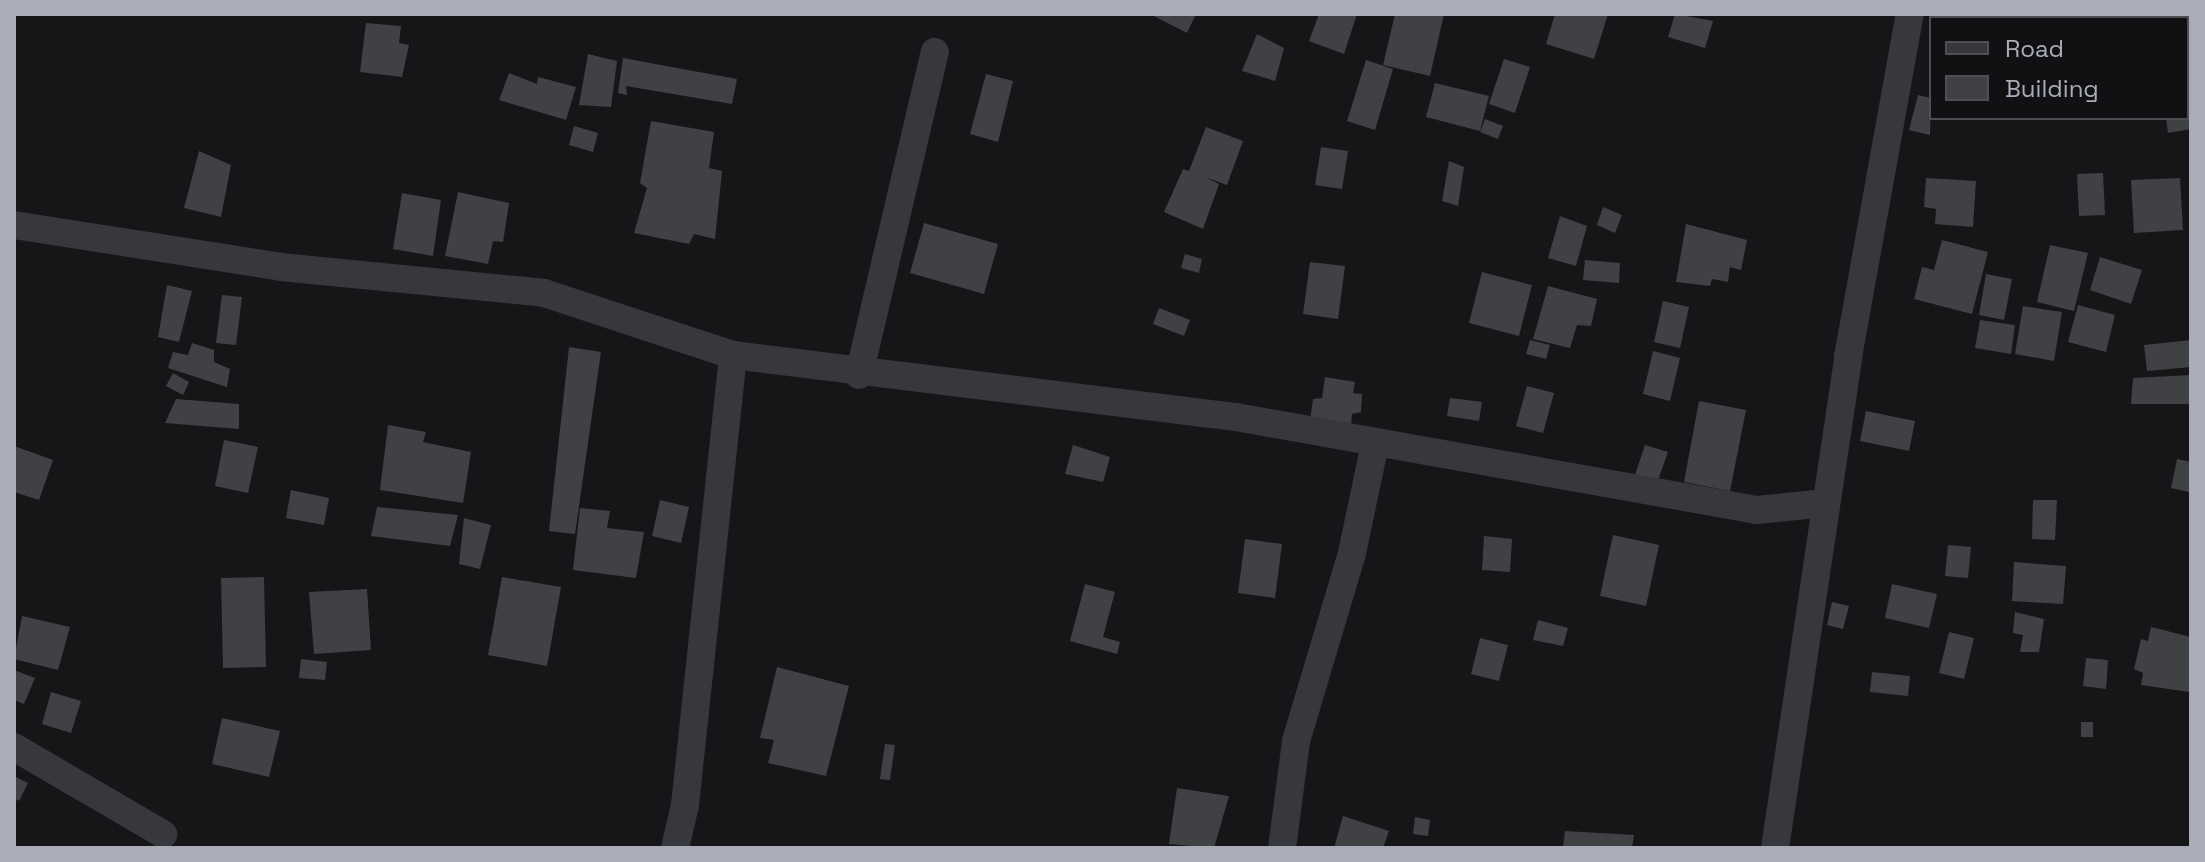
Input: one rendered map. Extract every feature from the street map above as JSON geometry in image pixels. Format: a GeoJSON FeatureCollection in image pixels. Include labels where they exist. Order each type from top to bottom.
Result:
{"type":"FeatureCollection","features":[{"type":"Feature","properties":{"kind":"street"},"geometry":{"type":"LineString","coordinates":[[1775,848],[1826,503],[1910,14]]}},
{"type":"Feature","properties":{"kind":"street"},"geometry":{"type":"LineString","coordinates":[[859,375],[935,52]]}},
{"type":"Feature","properties":{"kind":"street"},"geometry":{"type":"LineString","coordinates":[[14,225],[281,267],[544,293],[733,355],[859,375],[1236,417],[1757,510],[1826,503]]}},
{"type":"Feature","properties":{"kind":"street"},"geometry":{"type":"LineString","coordinates":[[675,848],[685,805],[733,355]]}},
{"type":"Feature","properties":{"kind":"street"},"geometry":{"type":"LineString","coordinates":[[1282,848],[1296,741],[1352,553],[1375,444]]}},
{"type":"Feature","properties":{"kind":"street"},"geometry":{"type":"LineString","coordinates":[[14,747],[163,834]]}},
{"type":"Feature","properties":{"kind":"building"},"geometry":{"type":"Polygon","coordinates":[[[1150,14],[1196,14],[1187,33],[1150,14]]]}},
{"type":"Feature","properties":{"kind":"building"},"geometry":{"type":"Polygon","coordinates":[[[1319,14],[1357,14],[1344,54],[1309,41],[1319,14]]]}},
{"type":"Feature","properties":{"kind":"building"},"geometry":{"type":"Polygon","coordinates":[[[1395,14],[1444,14],[1430,76],[1383,65],[1395,14]]]}},
{"type":"Feature","properties":{"kind":"building"},"geometry":{"type":"Polygon","coordinates":[[[1555,14],[1608,14],[1594,59],[1546,44],[1555,14]]]}},
{"type":"Feature","properties":{"kind":"building"},"geometry":{"type":"Polygon","coordinates":[[[1675,14],[1713,21],[1705,48],[1668,37],[1675,14]]]}},
{"type":"Feature","properties":{"kind":"building"},"geometry":{"type":"Polygon","coordinates":[[[366,23],[401,26],[399,43],[409,45],[402,77],[360,72],[366,23]]]}},
{"type":"Feature","properties":{"kind":"building"},"geometry":{"type":"Polygon","coordinates":[[[1257,34],[1284,48],[1275,81],[1242,71],[1257,34]]]}},
{"type":"Feature","properties":{"kind":"building"},"geometry":{"type":"Polygon","coordinates":[[[588,54],[617,61],[611,107],[579,105],[588,54]]]}},
{"type":"Feature","properties":{"kind":"building"},"geometry":{"type":"Polygon","coordinates":[[[623,58],[737,79],[732,104],[626,86],[627,95],[618,93],[623,58]]]}},
{"type":"Feature","properties":{"kind":"building"},"geometry":{"type":"Polygon","coordinates":[[[1504,59],[1530,67],[1515,113],[1489,104],[1504,59]]]}},
{"type":"Feature","properties":{"kind":"building"},"geometry":{"type":"Polygon","coordinates":[[[1366,60],[1393,69],[1375,130],[1347,121],[1366,60]]]}},
{"type":"Feature","properties":{"kind":"building"},"geometry":{"type":"Polygon","coordinates":[[[509,73],[537,84],[538,77],[576,87],[566,120],[499,100],[509,73]]]}},
{"type":"Feature","properties":{"kind":"building"},"geometry":{"type":"Polygon","coordinates":[[[986,74],[1013,81],[998,142],[970,134],[986,74]]]}},
{"type":"Feature","properties":{"kind":"building"},"geometry":{"type":"Polygon","coordinates":[[[2191,74],[2191,129],[2168,133],[2166,120],[2189,120],[2191,74]]]}},
{"type":"Feature","properties":{"kind":"building"},"geometry":{"type":"Polygon","coordinates":[[[1435,83],[1489,96],[1480,131],[1426,117],[1435,83]]]}},
{"type":"Feature","properties":{"kind":"building"},"geometry":{"type":"Polygon","coordinates":[[[1918,95],[1929,98],[1930,135],[1909,130],[1918,95]]]}},
{"type":"Feature","properties":{"kind":"building"},"geometry":{"type":"Polygon","coordinates":[[[1485,119],[1503,126],[1498,139],[1480,132],[1485,119]]]}},
{"type":"Feature","properties":{"kind":"building"},"geometry":{"type":"Polygon","coordinates":[[[651,121],[714,132],[709,168],[722,171],[715,239],[694,234],[689,244],[634,233],[647,188],[640,183],[651,121]]]}},
{"type":"Feature","properties":{"kind":"building"},"geometry":{"type":"Polygon","coordinates":[[[574,126],[598,133],[593,152],[569,145],[574,126]]]}},
{"type":"Feature","properties":{"kind":"building"},"geometry":{"type":"Polygon","coordinates":[[[1206,127],[1243,141],[1227,185],[1205,177],[1219,184],[1203,229],[1164,212],[1183,169],[1189,171],[1206,127]]]}},
{"type":"Feature","properties":{"kind":"building"},"geometry":{"type":"Polygon","coordinates":[[[1321,147],[1348,151],[1342,189],[1315,185],[1321,147]]]}},
{"type":"Feature","properties":{"kind":"building"},"geometry":{"type":"Polygon","coordinates":[[[199,151],[231,165],[221,217],[184,208],[199,151]]]}},
{"type":"Feature","properties":{"kind":"building"},"geometry":{"type":"Polygon","coordinates":[[[1449,161],[1464,167],[1458,206],[1442,201],[1449,161]]]}},
{"type":"Feature","properties":{"kind":"building"},"geometry":{"type":"Polygon","coordinates":[[[2103,173],[2105,215],[2079,216],[2077,174],[2103,173]]]}},
{"type":"Feature","properties":{"kind":"building"},"geometry":{"type":"Polygon","coordinates":[[[1926,178],[1976,181],[1973,227],[1935,224],[1936,209],[1924,207],[1926,178]]]}},
{"type":"Feature","properties":{"kind":"building"},"geometry":{"type":"Polygon","coordinates":[[[2180,178],[2183,230],[2134,233],[2131,180],[2180,178]]]}},
{"type":"Feature","properties":{"kind":"building"},"geometry":{"type":"Polygon","coordinates":[[[458,192],[509,203],[503,242],[493,241],[488,264],[445,256],[458,192]]]}},
{"type":"Feature","properties":{"kind":"building"},"geometry":{"type":"Polygon","coordinates":[[[402,193],[441,200],[433,256],[393,249],[402,193]]]}},
{"type":"Feature","properties":{"kind":"building"},"geometry":{"type":"Polygon","coordinates":[[[1603,207],[1622,215],[1615,233],[1597,225],[1603,207]]]}},
{"type":"Feature","properties":{"kind":"building"},"geometry":{"type":"Polygon","coordinates":[[[1560,216],[1587,226],[1576,266],[1548,258],[1560,216]]]}},
{"type":"Feature","properties":{"kind":"building"},"geometry":{"type":"Polygon","coordinates":[[[924,223],[998,244],[984,294],[910,273],[924,223]]]}},
{"type":"Feature","properties":{"kind":"building"},"geometry":{"type":"Polygon","coordinates":[[[1686,224],[1747,240],[1741,270],[1730,267],[1728,282],[1712,279],[1710,286],[1676,282],[1686,224]]]}},
{"type":"Feature","properties":{"kind":"building"},"geometry":{"type":"Polygon","coordinates":[[[1942,240],[1988,252],[1972,314],[1914,299],[1922,267],[1934,270],[1942,240]]]}},
{"type":"Feature","properties":{"kind":"building"},"geometry":{"type":"Polygon","coordinates":[[[2050,245],[2088,253],[2074,311],[2037,302],[2050,245]]]}},
{"type":"Feature","properties":{"kind":"building"},"geometry":{"type":"Polygon","coordinates":[[[1185,254],[1202,259],[1199,273],[1181,268],[1185,254]]]}},
{"type":"Feature","properties":{"kind":"building"},"geometry":{"type":"Polygon","coordinates":[[[2100,257],[2142,270],[2131,304],[2090,290],[2100,257]]]}},
{"type":"Feature","properties":{"kind":"building"},"geometry":{"type":"Polygon","coordinates":[[[1585,260],[1620,263],[1619,283],[1583,280],[1585,260]]]}},
{"type":"Feature","properties":{"kind":"building"},"geometry":{"type":"Polygon","coordinates":[[[1310,262],[1345,266],[1338,319],[1303,314],[1310,262]]]}},
{"type":"Feature","properties":{"kind":"building"},"geometry":{"type":"Polygon","coordinates":[[[1482,272],[1532,285],[1519,336],[1469,323],[1482,272]]]}},
{"type":"Feature","properties":{"kind":"building"},"geometry":{"type":"Polygon","coordinates":[[[1986,274],[2012,279],[2004,320],[1979,315],[1986,274]]]}},
{"type":"Feature","properties":{"kind":"building"},"geometry":{"type":"Polygon","coordinates":[[[167,285],[192,291],[179,342],[158,337],[167,285]]]}},
{"type":"Feature","properties":{"kind":"building"},"geometry":{"type":"Polygon","coordinates":[[[1548,286],[1597,299],[1591,326],[1577,325],[1570,348],[1533,339],[1548,286]]]}},
{"type":"Feature","properties":{"kind":"building"},"geometry":{"type":"Polygon","coordinates":[[[222,295],[242,297],[236,345],[216,343],[222,295]]]}},
{"type":"Feature","properties":{"kind":"building"},"geometry":{"type":"Polygon","coordinates":[[[1663,301],[1689,307],[1680,348],[1654,342],[1663,301]]]}},
{"type":"Feature","properties":{"kind":"building"},"geometry":{"type":"Polygon","coordinates":[[[2078,305],[2115,315],[2106,352],[2068,342],[2078,305]]]}},
{"type":"Feature","properties":{"kind":"building"},"geometry":{"type":"Polygon","coordinates":[[[2023,306],[2062,312],[2054,361],[2015,354],[2023,306]]]}},
{"type":"Feature","properties":{"kind":"building"},"geometry":{"type":"Polygon","coordinates":[[[1159,308],[1190,320],[1184,336],[1153,324],[1159,308]]]}},
{"type":"Feature","properties":{"kind":"building"},"geometry":{"type":"Polygon","coordinates":[[[1980,320],[2015,325],[2011,354],[1975,348],[1980,320]]]}},
{"type":"Feature","properties":{"kind":"building"},"geometry":{"type":"Polygon","coordinates":[[[1530,340],[1550,345],[1546,359],[1526,354],[1530,340]]]}},
{"type":"Feature","properties":{"kind":"building"},"geometry":{"type":"Polygon","coordinates":[[[2191,340],[2191,367],[2147,371],[2144,345],[2191,340]]]}},
{"type":"Feature","properties":{"kind":"building"},"geometry":{"type":"Polygon","coordinates":[[[192,343],[214,350],[214,362],[230,369],[227,387],[168,368],[173,352],[188,355],[192,343]]]}},
{"type":"Feature","properties":{"kind":"building"},"geometry":{"type":"Polygon","coordinates":[[[569,347],[601,352],[575,534],[549,531],[569,347]]]}},
{"type":"Feature","properties":{"kind":"building"},"geometry":{"type":"Polygon","coordinates":[[[1653,351],[1680,358],[1670,401],[1643,394],[1653,351]]]}},
{"type":"Feature","properties":{"kind":"building"},"geometry":{"type":"Polygon","coordinates":[[[173,373],[189,382],[183,395],[166,386],[173,373]]]}},
{"type":"Feature","properties":{"kind":"building"},"geometry":{"type":"Polygon","coordinates":[[[2191,375],[2191,404],[2131,404],[2133,378],[2191,375]]]}},
{"type":"Feature","properties":{"kind":"building"},"geometry":{"type":"Polygon","coordinates":[[[1325,377],[1355,382],[1353,393],[1362,394],[1361,412],[1352,414],[1351,425],[1310,422],[1313,399],[1322,398],[1325,377]]]}},
{"type":"Feature","properties":{"kind":"building"},"geometry":{"type":"Polygon","coordinates":[[[1527,386],[1554,393],[1543,433],[1516,426],[1527,386]]]}},
{"type":"Feature","properties":{"kind":"building"},"geometry":{"type":"Polygon","coordinates":[[[1450,398],[1482,402],[1479,421],[1447,416],[1450,398]]]}},
{"type":"Feature","properties":{"kind":"building"},"geometry":{"type":"Polygon","coordinates":[[[176,399],[239,404],[239,429],[165,423],[176,399]]]}},
{"type":"Feature","properties":{"kind":"building"},"geometry":{"type":"Polygon","coordinates":[[[1699,401],[1746,410],[1730,491],[1684,482],[1699,401]]]}},
{"type":"Feature","properties":{"kind":"building"},"geometry":{"type":"Polygon","coordinates":[[[1866,411],[1915,421],[1909,451],[1860,441],[1866,411]]]}},
{"type":"Feature","properties":{"kind":"building"},"geometry":{"type":"Polygon","coordinates":[[[388,425],[426,432],[423,442],[471,452],[463,503],[380,490],[388,425]]]}},
{"type":"Feature","properties":{"kind":"building"},"geometry":{"type":"Polygon","coordinates":[[[224,440],[258,447],[248,493],[215,486],[224,440]]]}},
{"type":"Feature","properties":{"kind":"building"},"geometry":{"type":"Polygon","coordinates":[[[1073,445],[1110,457],[1103,482],[1065,474],[1073,445]]]}},
{"type":"Feature","properties":{"kind":"building"},"geometry":{"type":"Polygon","coordinates":[[[1645,445],[1668,452],[1657,483],[1635,475],[1645,445]]]}},
{"type":"Feature","properties":{"kind":"building"},"geometry":{"type":"Polygon","coordinates":[[[14,446],[53,460],[39,500],[14,492],[14,446]]]}},
{"type":"Feature","properties":{"kind":"building"},"geometry":{"type":"Polygon","coordinates":[[[2177,459],[2191,462],[2189,492],[2171,488],[2177,459]]]}},
{"type":"Feature","properties":{"kind":"building"},"geometry":{"type":"Polygon","coordinates":[[[291,490],[329,498],[324,525],[286,518],[291,490]]]}},
{"type":"Feature","properties":{"kind":"building"},"geometry":{"type":"Polygon","coordinates":[[[660,500],[689,507],[681,543],[652,536],[660,500]]]}},
{"type":"Feature","properties":{"kind":"building"},"geometry":{"type":"Polygon","coordinates":[[[2033,500],[2057,500],[2055,540],[2032,539],[2033,500]]]}},
{"type":"Feature","properties":{"kind":"building"},"geometry":{"type":"Polygon","coordinates":[[[377,507],[458,515],[450,546],[371,536],[377,507]]]}},
{"type":"Feature","properties":{"kind":"building"},"geometry":{"type":"Polygon","coordinates":[[[580,508],[610,511],[607,528],[644,532],[636,578],[573,570],[580,508]]]}},
{"type":"Feature","properties":{"kind":"building"},"geometry":{"type":"Polygon","coordinates":[[[464,518],[491,525],[480,569],[459,564],[464,518]]]}},
{"type":"Feature","properties":{"kind":"building"},"geometry":{"type":"Polygon","coordinates":[[[1613,535],[1659,545],[1646,606],[1600,596],[1613,535]]]}},
{"type":"Feature","properties":{"kind":"building"},"geometry":{"type":"Polygon","coordinates":[[[1484,536],[1512,539],[1510,572],[1482,570],[1484,536]]]}},
{"type":"Feature","properties":{"kind":"building"},"geometry":{"type":"Polygon","coordinates":[[[1245,539],[1282,544],[1275,598],[1238,593],[1245,539]]]}},
{"type":"Feature","properties":{"kind":"building"},"geometry":{"type":"Polygon","coordinates":[[[1948,545],[1971,547],[1968,578],[1945,576],[1948,545]]]}},
{"type":"Feature","properties":{"kind":"building"},"geometry":{"type":"Polygon","coordinates":[[[2014,562],[2066,566],[2063,604],[2012,601],[2014,562]]]}},
{"type":"Feature","properties":{"kind":"building"},"geometry":{"type":"Polygon","coordinates":[[[264,577],[266,667],[223,668],[221,578],[264,577]]]}},
{"type":"Feature","properties":{"kind":"building"},"geometry":{"type":"Polygon","coordinates":[[[502,577],[561,587],[547,666],[488,655],[502,577]]]}},
{"type":"Feature","properties":{"kind":"building"},"geometry":{"type":"Polygon","coordinates":[[[1085,584],[1115,592],[1103,637],[1120,642],[1117,654],[1070,641],[1085,584]]]}},
{"type":"Feature","properties":{"kind":"building"},"geometry":{"type":"Polygon","coordinates":[[[1892,584],[1937,594],[1929,628],[1885,618],[1892,584]]]}},
{"type":"Feature","properties":{"kind":"building"},"geometry":{"type":"Polygon","coordinates":[[[367,589],[371,650],[314,654],[309,592],[367,589]]]}},
{"type":"Feature","properties":{"kind":"building"},"geometry":{"type":"Polygon","coordinates":[[[1832,602],[1849,606],[1843,629],[1827,625],[1832,602]]]}},
{"type":"Feature","properties":{"kind":"building"},"geometry":{"type":"Polygon","coordinates":[[[2015,612],[2044,619],[2039,652],[2020,652],[2023,635],[2013,633],[2015,612]]]}},
{"type":"Feature","properties":{"kind":"building"},"geometry":{"type":"Polygon","coordinates":[[[22,616],[70,627],[58,670],[14,659],[22,616]]]}},
{"type":"Feature","properties":{"kind":"building"},"geometry":{"type":"Polygon","coordinates":[[[1538,620],[1568,628],[1563,646],[1533,640],[1538,620]]]}},
{"type":"Feature","properties":{"kind":"building"},"geometry":{"type":"Polygon","coordinates":[[[2151,627],[2191,637],[2189,692],[2141,685],[2143,673],[2134,669],[2141,639],[2148,641],[2151,627]]]}},
{"type":"Feature","properties":{"kind":"building"},"geometry":{"type":"Polygon","coordinates":[[[1949,632],[1974,638],[1964,679],[1939,673],[1949,632]]]}},
{"type":"Feature","properties":{"kind":"building"},"geometry":{"type":"Polygon","coordinates":[[[1480,638],[1508,645],[1499,681],[1471,674],[1480,638]]]}},
{"type":"Feature","properties":{"kind":"building"},"geometry":{"type":"Polygon","coordinates":[[[2086,658],[2108,660],[2106,689],[2083,686],[2086,658]]]}},
{"type":"Feature","properties":{"kind":"building"},"geometry":{"type":"Polygon","coordinates":[[[301,659],[327,662],[325,680],[299,678],[301,659]]]}},
{"type":"Feature","properties":{"kind":"building"},"geometry":{"type":"Polygon","coordinates":[[[777,667],[849,686],[826,776],[768,763],[774,740],[760,738],[777,667]]]}},
{"type":"Feature","properties":{"kind":"building"},"geometry":{"type":"Polygon","coordinates":[[[14,670],[35,678],[24,704],[14,700],[14,670]]]}},
{"type":"Feature","properties":{"kind":"building"},"geometry":{"type":"Polygon","coordinates":[[[1872,672],[1910,676],[1908,696],[1870,692],[1872,672]]]}},
{"type":"Feature","properties":{"kind":"building"},"geometry":{"type":"Polygon","coordinates":[[[51,692],[81,701],[71,733],[42,724],[51,692]]]}},
{"type":"Feature","properties":{"kind":"building"},"geometry":{"type":"Polygon","coordinates":[[[222,718],[280,731],[269,777],[212,764],[222,718]]]}},
{"type":"Feature","properties":{"kind":"building"},"geometry":{"type":"Polygon","coordinates":[[[2081,722],[2093,722],[2093,737],[2081,737],[2081,722]]]}},
{"type":"Feature","properties":{"kind":"building"},"geometry":{"type":"Polygon","coordinates":[[[885,744],[895,745],[890,780],[880,779],[885,744]]]}},
{"type":"Feature","properties":{"kind":"building"},"geometry":{"type":"Polygon","coordinates":[[[14,776],[28,783],[19,801],[14,798],[14,776]]]}},
{"type":"Feature","properties":{"kind":"building"},"geometry":{"type":"Polygon","coordinates":[[[1177,788],[1229,796],[1214,848],[1169,844],[1177,788]]]}},
{"type":"Feature","properties":{"kind":"building"},"geometry":{"type":"Polygon","coordinates":[[[1343,816],[1389,831],[1383,848],[1334,848],[1343,816]]]}},
{"type":"Feature","properties":{"kind":"building"},"geometry":{"type":"Polygon","coordinates":[[[1415,817],[1430,820],[1428,836],[1413,834],[1415,817]]]}},
{"type":"Feature","properties":{"kind":"building"},"geometry":{"type":"Polygon","coordinates":[[[1565,831],[1634,835],[1632,848],[1563,848],[1565,831]]]}}]}
